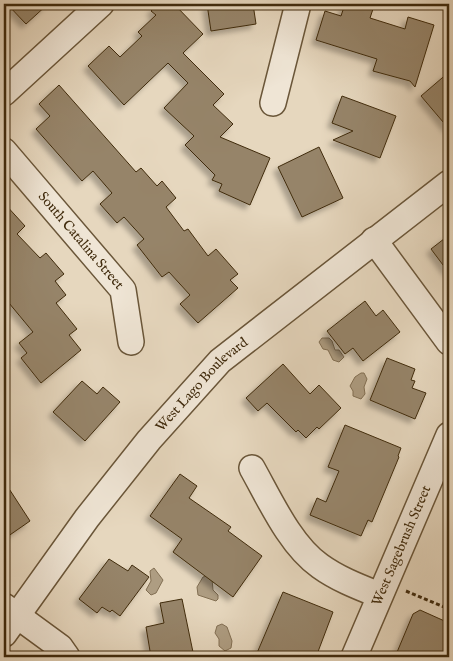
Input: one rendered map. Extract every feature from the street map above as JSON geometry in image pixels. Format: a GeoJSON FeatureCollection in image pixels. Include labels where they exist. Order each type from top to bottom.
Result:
{"type":"FeatureCollection","features":[{"type":"Feature","properties":{"kind":"street"},"geometry":{"type":"LineString","coordinates":[[4,93],[101,4]]}},
{"type":"Feature","properties":{"kind":"street"},"geometry":{"type":"LineString","coordinates":[[273,103],[298,4]]}},
{"type":"Feature","properties":{"kind":"street","name":"South Catalina Street"},"geometry":{"type":"LineString","coordinates":[[4,151],[123,290],[131,342]]}},
{"type":"Feature","properties":{"kind":"street","name":"West Lago Boulevard"},"geometry":{"type":"LineString","coordinates":[[8,619],[136,456],[220,361],[449,183]]}},
{"type":"Feature","properties":{"kind":"street"},"geometry":{"type":"LineString","coordinates":[[374,240],[449,342]]}},
{"type":"Feature","properties":{"kind":"street","name":"West Sagebrush Street"},"geometry":{"type":"LineString","coordinates":[[354,657],[449,435]]}},
{"type":"Feature","properties":{"kind":"street"},"geometry":{"type":"LineString","coordinates":[[252,468],[272,505],[304,552],[320,566],[344,580],[382,589]]}},
{"type":"Feature","properties":{"kind":"street"},"geometry":{"type":"LineString","coordinates":[[8,619],[60,647],[67,657]]}},
{"type":"Feature","properties":{"kind":"path"},"geometry":{"type":"LineString","coordinates":[[382,589],[449,609]]}},
{"type":"Feature","properties":{"kind":"shaded area"},"geometry":{"type":"Polygon","coordinates":[[[322,338],[329,338],[335,350],[339,350],[344,357],[339,362],[333,360],[328,350],[323,349],[319,342],[322,338]]]}},
{"type":"Feature","properties":{"kind":"shaded area"},"geometry":{"type":"Polygon","coordinates":[[[364,373],[367,379],[364,387],[365,394],[361,399],[353,396],[350,386],[355,377],[364,373]]]}},
{"type":"Feature","properties":{"kind":"shaded area"},"geometry":{"type":"Polygon","coordinates":[[[154,568],[163,580],[156,593],[151,595],[146,590],[151,581],[150,571],[154,568]]]}},
{"type":"Feature","properties":{"kind":"shaded area"},"geometry":{"type":"Polygon","coordinates":[[[207,576],[212,579],[213,590],[218,595],[216,601],[198,595],[197,587],[203,577],[207,576]]]}},
{"type":"Feature","properties":{"kind":"shaded area"},"geometry":{"type":"Polygon","coordinates":[[[222,624],[227,627],[232,641],[231,648],[225,651],[219,646],[219,639],[215,633],[217,626],[222,624]]]}},
{"type":"Feature","properties":{"kind":"building"},"geometry":{"type":"Polygon","coordinates":[[[7,4],[48,4],[26,24],[7,4]]]}},
{"type":"Feature","properties":{"kind":"building"},"geometry":{"type":"Polygon","coordinates":[[[158,4],[174,4],[203,34],[183,53],[224,94],[213,105],[233,124],[220,137],[270,158],[250,205],[219,191],[222,184],[212,180],[215,175],[185,145],[194,136],[164,108],[188,83],[168,63],[124,105],[88,66],[109,46],[120,57],[142,36],[138,32],[156,15],[151,11],[158,4]]]}},
{"type":"Feature","properties":{"kind":"building"},"geometry":{"type":"Polygon","coordinates":[[[207,4],[253,4],[256,24],[211,31],[207,4]]]}},
{"type":"Feature","properties":{"kind":"building"},"geometry":{"type":"Polygon","coordinates":[[[345,4],[357,4],[373,9],[370,18],[405,29],[408,17],[434,25],[415,87],[410,81],[373,71],[377,59],[316,40],[325,11],[341,16],[345,4]]]}},
{"type":"Feature","properties":{"kind":"building"},"geometry":{"type":"Polygon","coordinates":[[[449,72],[449,129],[421,96],[449,72]]]}},
{"type":"Feature","properties":{"kind":"building"},"geometry":{"type":"Polygon","coordinates":[[[59,85],[136,172],[141,168],[157,186],[162,181],[176,198],[166,207],[184,231],[188,229],[208,256],[216,249],[238,274],[230,280],[238,288],[198,323],[180,304],[190,295],[169,272],[162,277],[137,245],[144,239],[124,217],[117,223],[100,204],[112,193],[93,171],[82,181],[36,129],[50,116],[39,104],[59,85]]]}},
{"type":"Feature","properties":{"kind":"building"},"geometry":{"type":"Polygon","coordinates":[[[342,96],[396,116],[380,158],[333,140],[353,131],[332,123],[342,96]]]}},
{"type":"Feature","properties":{"kind":"building"},"geometry":{"type":"Polygon","coordinates":[[[319,147],[343,198],[302,217],[278,167],[319,147]]]}},
{"type":"Feature","properties":{"kind":"building"},"geometry":{"type":"Polygon","coordinates":[[[4,203],[25,226],[17,234],[40,258],[46,253],[64,274],[55,281],[66,295],[56,303],[77,329],[69,335],[81,350],[41,383],[21,358],[27,353],[19,343],[33,332],[4,297],[4,203]]]}},
{"type":"Feature","properties":{"kind":"building"},"geometry":{"type":"Polygon","coordinates":[[[449,235],[449,273],[431,249],[449,235]]]}},
{"type":"Feature","properties":{"kind":"building"},"geometry":{"type":"Polygon","coordinates":[[[365,301],[376,316],[383,310],[400,332],[363,361],[353,348],[345,354],[327,331],[365,301]]]}},
{"type":"Feature","properties":{"kind":"building"},"geometry":{"type":"Polygon","coordinates":[[[387,358],[415,369],[411,380],[415,381],[412,388],[426,393],[415,419],[370,400],[387,358]]]}},
{"type":"Feature","properties":{"kind":"building"},"geometry":{"type":"Polygon","coordinates":[[[283,364],[310,394],[319,385],[341,408],[319,429],[317,427],[306,438],[298,430],[296,432],[267,403],[258,411],[246,398],[283,364]]]}},
{"type":"Feature","properties":{"kind":"building"},"geometry":{"type":"Polygon","coordinates":[[[82,381],[97,394],[103,387],[120,402],[85,441],[53,412],[82,381]]]}},
{"type":"Feature","properties":{"kind":"building"},"geometry":{"type":"Polygon","coordinates":[[[345,425],[401,448],[372,522],[368,520],[361,536],[310,515],[317,498],[326,502],[339,471],[328,467],[345,425]]]}},
{"type":"Feature","properties":{"kind":"building"},"geometry":{"type":"Polygon","coordinates":[[[180,474],[197,486],[189,498],[231,527],[228,531],[262,556],[233,597],[173,552],[182,539],[150,516],[180,474]]]}},
{"type":"Feature","properties":{"kind":"building"},"geometry":{"type":"Polygon","coordinates":[[[4,481],[30,521],[4,539],[4,481]]]}},
{"type":"Feature","properties":{"kind":"building"},"geometry":{"type":"Polygon","coordinates":[[[109,559],[128,571],[132,565],[149,577],[120,616],[112,610],[110,612],[102,607],[97,613],[79,599],[109,559]]]}},
{"type":"Feature","properties":{"kind":"building"},"geometry":{"type":"Polygon","coordinates":[[[283,592],[333,612],[316,657],[268,657],[257,653],[283,592]]]}},
{"type":"Feature","properties":{"kind":"building"},"geometry":{"type":"Polygon","coordinates":[[[182,599],[194,657],[151,657],[146,627],[164,623],[160,603],[182,599]]]}},
{"type":"Feature","properties":{"kind":"building"},"geometry":{"type":"Polygon","coordinates":[[[420,610],[449,623],[449,657],[395,657],[413,614],[420,610]]]}}]}
